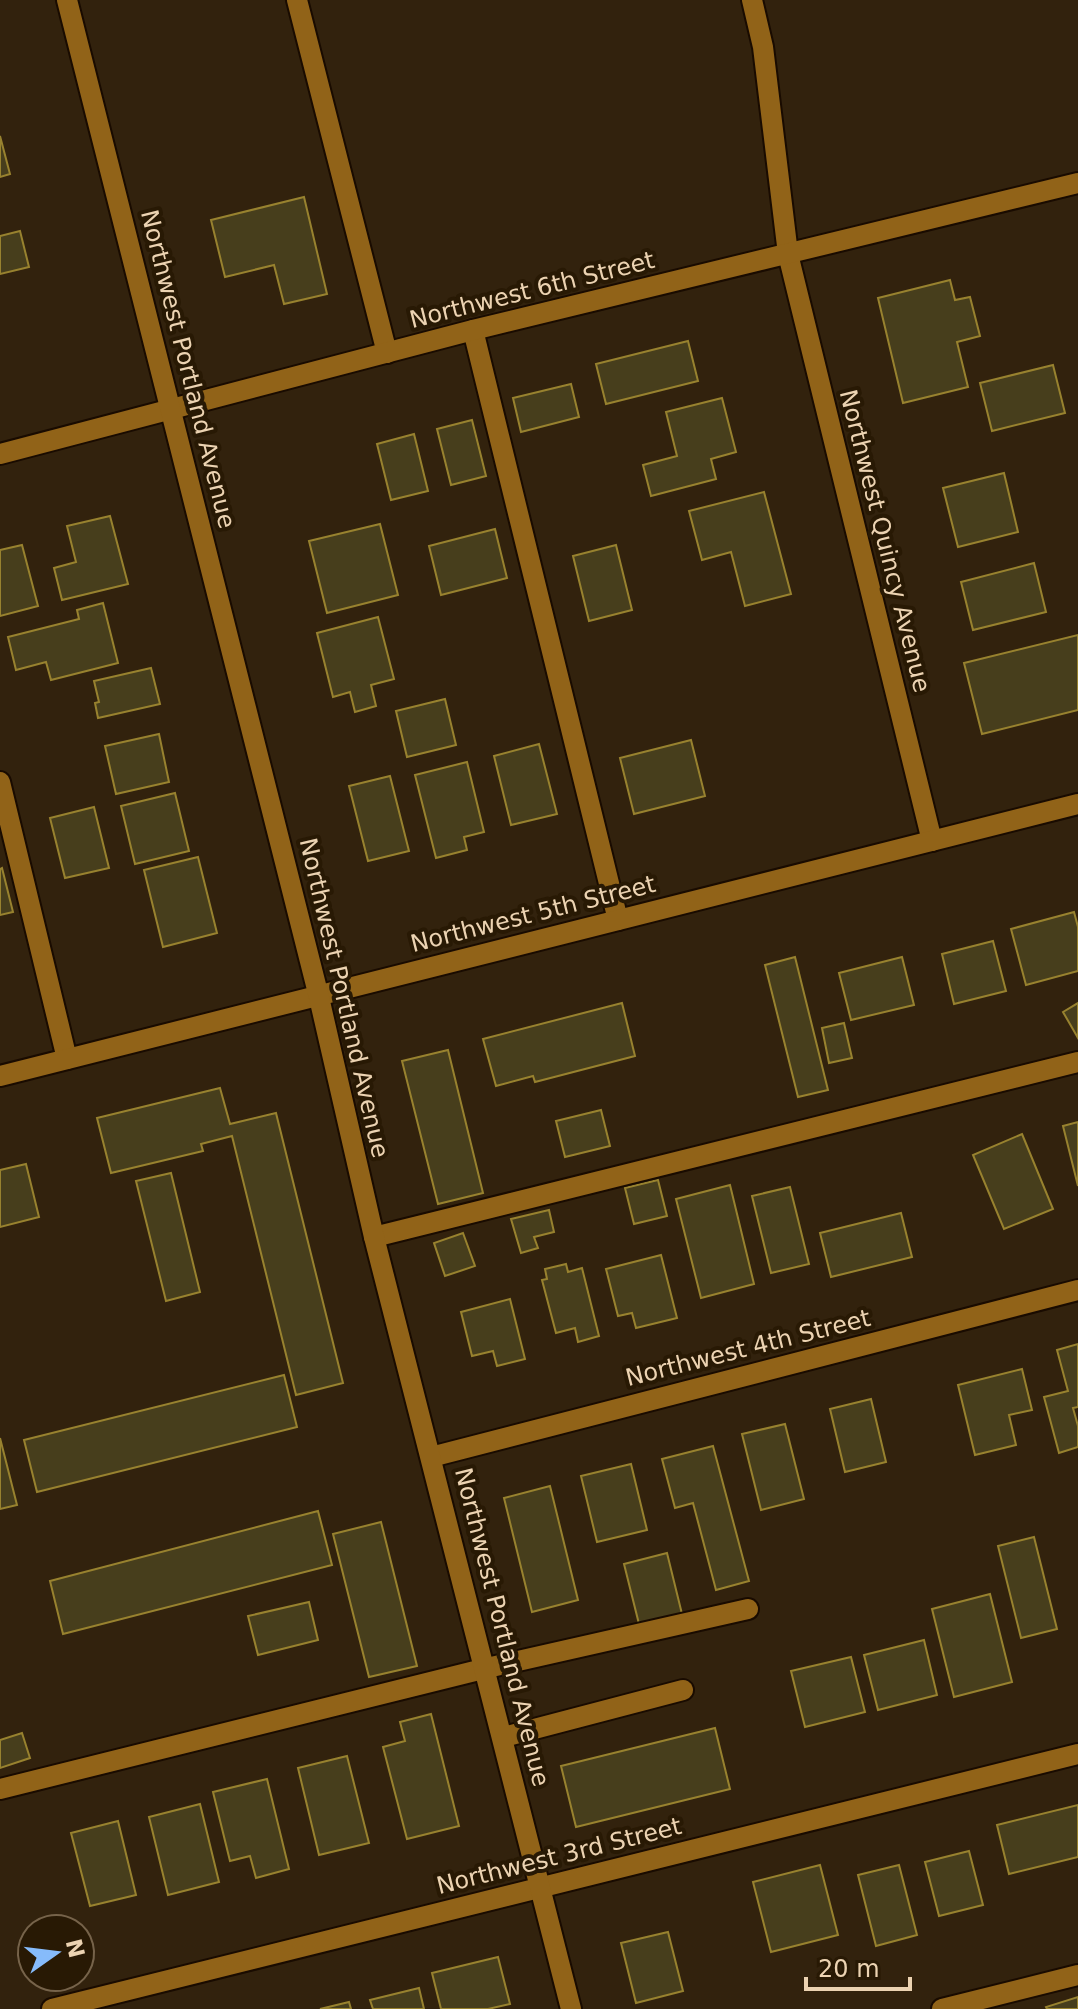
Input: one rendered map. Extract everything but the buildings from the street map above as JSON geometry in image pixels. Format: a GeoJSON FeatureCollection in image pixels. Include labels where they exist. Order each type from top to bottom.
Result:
{"type":"FeatureCollection","features":[{"type":"Feature","properties":{"kind":"street","name":"Northwest Portland Avenue"},"geometry":{"type":"LineString","coordinates":[[67,0],[318,993],[374,1237],[487,1668],[571,2009]]}},
{"type":"Feature","properties":{"kind":"street"},"geometry":{"type":"LineString","coordinates":[[297,0],[387,353]]}},
{"type":"Feature","properties":{"kind":"street","name":"Northwest Quincy Avenue"},"geometry":{"type":"LineString","coordinates":[[752,0],[763,47],[788,254],[932,841]]}},
{"type":"Feature","properties":{"kind":"street","name":"Northwest 6th Street"},"geometry":{"type":"LineString","coordinates":[[0,454],[473,330],[1078,183]]}},
{"type":"Feature","properties":{"kind":"street"},"geometry":{"type":"LineString","coordinates":[[473,330],[618,920]]}},
{"type":"Feature","properties":{"kind":"street"},"geometry":{"type":"LineString","coordinates":[[0,782],[67,1059]]}},
{"type":"Feature","properties":{"kind":"street","name":"Northwest 5th Street"},"geometry":{"type":"LineString","coordinates":[[0,1076],[318,993],[1078,804]]}},
{"type":"Feature","properties":{"kind":"street"},"geometry":{"type":"LineString","coordinates":[[374,1237],[1078,1062]]}},
{"type":"Feature","properties":{"kind":"street","name":"Northwest 4th Street"},"geometry":{"type":"LineString","coordinates":[[431,1457],[1078,1290]]}},
{"type":"Feature","properties":{"kind":"street"},"geometry":{"type":"LineString","coordinates":[[0,1789],[487,1668],[748,1609]]}},
{"type":"Feature","properties":{"kind":"street"},"geometry":{"type":"LineString","coordinates":[[504,1737],[683,1690]]}},
{"type":"Feature","properties":{"kind":"street","name":"Northwest 3rd Street"},"geometry":{"type":"LineString","coordinates":[[52,2009],[1078,1754]]}},
{"type":"Feature","properties":{"kind":"street"},"geometry":{"type":"LineString","coordinates":[[942,2009],[1078,1975]]}}]}
